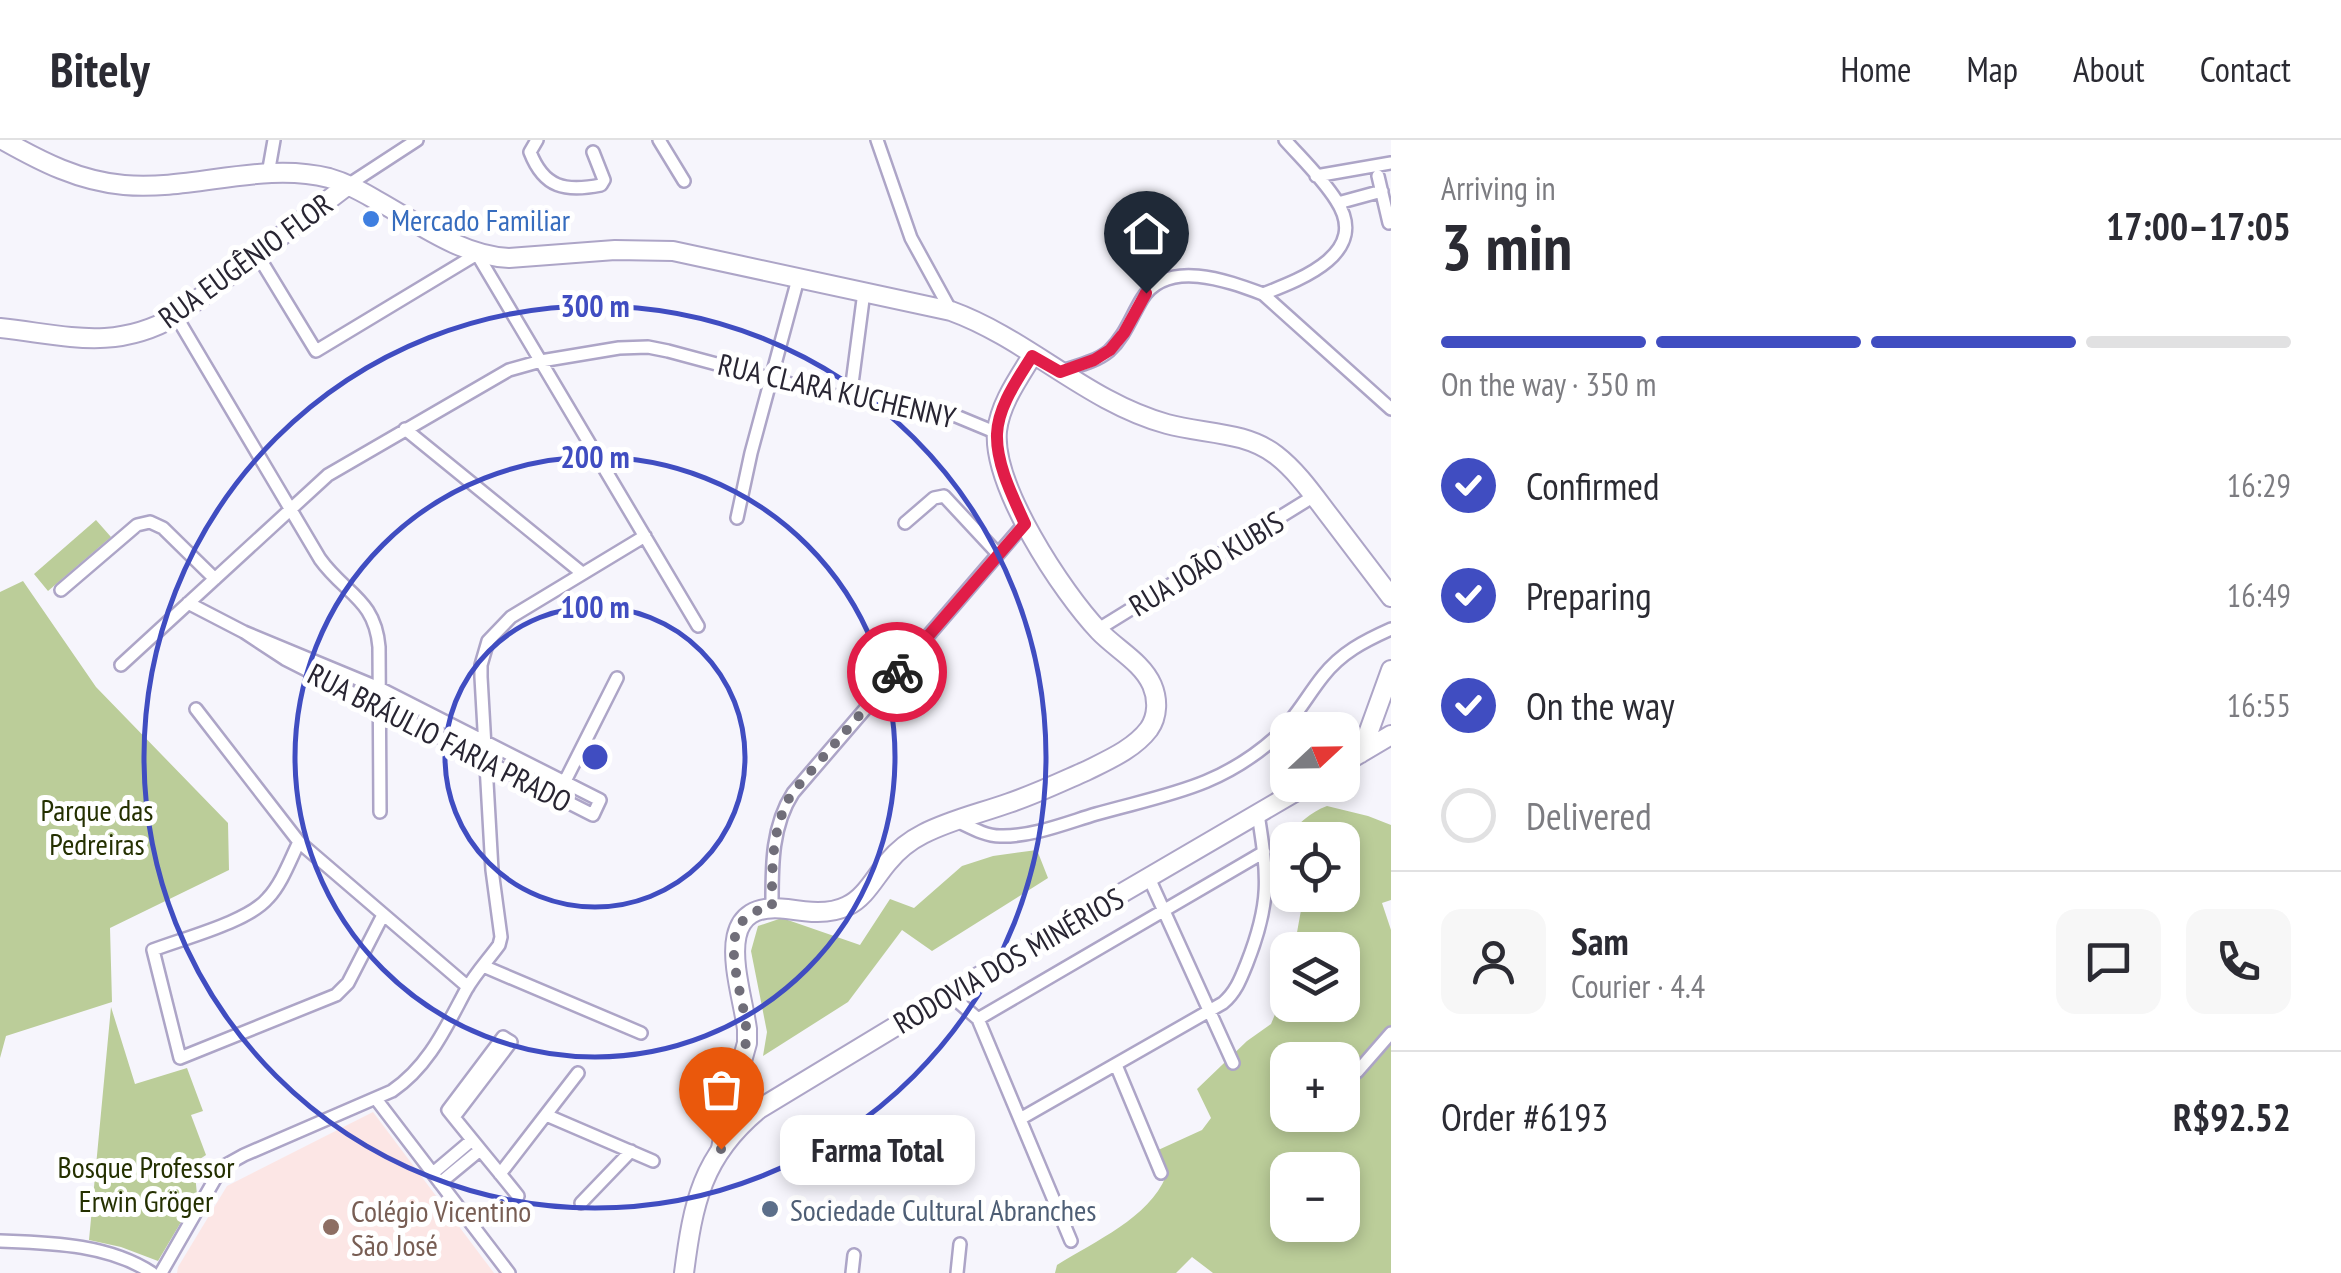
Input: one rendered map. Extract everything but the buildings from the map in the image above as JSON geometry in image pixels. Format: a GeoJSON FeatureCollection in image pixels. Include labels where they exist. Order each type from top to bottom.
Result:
{"type":"FeatureCollection","features":[{"type":"Feature","properties":{"kind":"main road"},"geometry":{"type":"LineString","coordinates":[[3,140],[64,171],[126,186],[268,174],[314,176],[348,185],[477,254],[510,258],[655,249],[951,311],[992,330],[1108,400],[1168,424],[1256,443],[1280,458],[1391,597]]}},
{"type":"Feature","properties":{"kind":"main road","name":"RUA EUGÊNIO FLOR"},"geometry":{"type":"LineString","coordinates":[[0,328],[102,340],[138,334],[176,316],[348,185]]}},
{"type":"Feature","properties":{"kind":"main road"},"geometry":{"type":"LineString","coordinates":[[684,1273],[694,1204],[721,1149],[747,1043],[735,956],[736,935],[747,917],[756,910],[772,907],[818,912],[844,908],[862,896],[909,842],[1100,764],[1129,748],[1150,728],[1156,710],[1153,687],[1143,672],[1078,608],[1025,524],[1005,476],[997,433],[1007,399],[1032,356]]}},
{"type":"Feature","properties":{"kind":"main road"},"geometry":{"type":"LineString","coordinates":[[1361,754],[1391,670]]}},
{"type":"Feature","properties":{"kind":"main road"},"geometry":{"type":"LineString","coordinates":[[1361,754],[1389,737]]}},
{"type":"Feature","properties":{"kind":"main road","name":"RODOVIA DOS MINÉRIOS"},"geometry":{"type":"LineString","coordinates":[[721,1149],[759,1108],[1278,802]]}},
{"type":"Feature","properties":{"kind":"street"},"geometry":{"type":"LineString","coordinates":[[268,174],[274,140]]}},
{"type":"Feature","properties":{"kind":"street","name":"RUA EUGÊNIO FLOR"},"geometry":{"type":"LineString","coordinates":[[348,185],[417,140]]}},
{"type":"Feature","properties":{"kind":"street"},"geometry":{"type":"LineString","coordinates":[[537,140],[530,152],[535,166],[555,185],[601,184],[604,180],[594,152]]}},
{"type":"Feature","properties":{"kind":"street"},"geometry":{"type":"LineString","coordinates":[[660,140],[684,181]]}},
{"type":"Feature","properties":{"kind":"street"},"geometry":{"type":"LineString","coordinates":[[877,140],[911,238],[951,311]]}},
{"type":"Feature","properties":{"kind":"street"},"geometry":{"type":"LineString","coordinates":[[1263,294],[1332,258],[1344,244],[1345,223],[1338,202],[1285,140]]}},
{"type":"Feature","properties":{"kind":"street"},"geometry":{"type":"LineString","coordinates":[[1316,176],[1391,163]]}},
{"type":"Feature","properties":{"kind":"street"},"geometry":{"type":"LineString","coordinates":[[1378,176],[1389,223]]}},
{"type":"Feature","properties":{"kind":"street"},"geometry":{"type":"LineString","coordinates":[[1338,202],[1382,191]]}},
{"type":"Feature","properties":{"kind":"street"},"geometry":{"type":"LineString","coordinates":[[256,254],[316,350],[477,254],[698,626]]}},
{"type":"Feature","properties":{"kind":"street"},"geometry":{"type":"LineString","coordinates":[[1060,372],[1110,350],[1152,286],[1172,277],[1194,276],[1231,282],[1263,294],[1391,409]]}},
{"type":"Feature","properties":{"kind":"street"},"geometry":{"type":"LineString","coordinates":[[736,518],[798,279]]}},
{"type":"Feature","properties":{"kind":"street"},"geometry":{"type":"LineString","coordinates":[[850,399],[864,292]]}},
{"type":"Feature","properties":{"kind":"street"},"geometry":{"type":"LineString","coordinates":[[176,316],[328,569],[370,611],[378,634],[380,812]]}},
{"type":"Feature","properties":{"kind":"street","name":"RUA CLARA KUCHENNY"},"geometry":{"type":"LineString","coordinates":[[121,666],[328,474],[509,370],[541,361],[619,348],[648,348],[850,399],[933,409],[997,433]]}},
{"type":"Feature","properties":{"kind":"street"},"geometry":{"type":"LineString","coordinates":[[405,429],[582,573]]}},
{"type":"Feature","properties":{"kind":"street"},"geometry":{"type":"LineString","coordinates":[[904,524],[934,498],[944,496],[998,554]]}},
{"type":"Feature","properties":{"kind":"street","name":"RUA JOÃO KUBIS"},"geometry":{"type":"LineString","coordinates":[[1097,630],[1314,496]]}},
{"type":"Feature","properties":{"kind":"street"},"geometry":{"type":"LineString","coordinates":[[60,590],[137,525],[150,522],[162,528],[214,579]]}},
{"type":"Feature","properties":{"kind":"street"},"geometry":{"type":"LineString","coordinates":[[772,907],[776,835],[792,793],[1025,524]]}},
{"type":"Feature","properties":{"kind":"street"},"geometry":{"type":"LineString","coordinates":[[161,1273],[226,1165],[392,1090],[412,1075],[444,1034],[468,987],[501,937],[492,870],[485,742],[482,664],[488,641],[524,608],[645,536]]}},
{"type":"Feature","properties":{"kind":"street","name":"RUA BRÁULIO FARIA PRADO"},"geometry":{"type":"LineString","coordinates":[[188,604],[244,632],[379,688],[600,800],[593,815],[285,658],[244,632]]}},
{"type":"Feature","properties":{"kind":"street"},"geometry":{"type":"LineString","coordinates":[[957,821],[986,834],[1013,835],[1208,782],[1242,763],[1276,736],[1342,656],[1391,629]]}},
{"type":"Feature","properties":{"kind":"street"},"geometry":{"type":"LineString","coordinates":[[557,797],[618,678]]}},
{"type":"Feature","properties":{"kind":"street"},"geometry":{"type":"LineString","coordinates":[[196,709],[298,842],[468,987]]}},
{"type":"Feature","properties":{"kind":"street"},"geometry":{"type":"LineString","coordinates":[[1020,1119],[1230,998],[1254,945],[1266,896],[1258,814]]}},
{"type":"Feature","properties":{"kind":"street"},"geometry":{"type":"LineString","coordinates":[[298,842],[275,890],[259,907],[153,950],[180,1058],[336,996],[348,982],[383,915]]}},
{"type":"Feature","properties":{"kind":"street","name":"RODOVIA DOS MINÉRIOS"},"geometry":{"type":"LineString","coordinates":[[978,1019],[1264,852]]}},
{"type":"Feature","properties":{"kind":"street"},"geometry":{"type":"LineString","coordinates":[[1149,878],[1233,1063]]}},
{"type":"Feature","properties":{"kind":"street"},"geometry":{"type":"LineString","coordinates":[[483,966],[641,1033]]}},
{"type":"Feature","properties":{"kind":"street"},"geometry":{"type":"LineString","coordinates":[[949,994],[978,1019],[1071,1241]]}},
{"type":"Feature","properties":{"kind":"street"},"geometry":{"type":"LineString","coordinates":[[1360,1069],[1391,1033]]}},
{"type":"Feature","properties":{"kind":"street"},"geometry":{"type":"LineString","coordinates":[[454,1118],[511,1042],[502,1037],[448,1110],[454,1118],[518,1196]]}},
{"type":"Feature","properties":{"kind":"street"},"geometry":{"type":"LineString","coordinates":[[1116,1065],[1161,1173]]}},
{"type":"Feature","properties":{"kind":"street"},"geometry":{"type":"LineString","coordinates":[[500,1174],[578,1074]]}},
{"type":"Feature","properties":{"kind":"street"},"geometry":{"type":"LineString","coordinates":[[376,1099],[509,1273]]}},
{"type":"Feature","properties":{"kind":"street"},"geometry":{"type":"LineString","coordinates":[[546,1114],[653,1161]]}},
{"type":"Feature","properties":{"kind":"street"},"geometry":{"type":"LineString","coordinates":[[436,1178],[476,1145]]}},
{"type":"Feature","properties":{"kind":"street"},"geometry":{"type":"LineString","coordinates":[[581,1203],[631,1151]]}},
{"type":"Feature","properties":{"kind":"street"},"geometry":{"type":"LineString","coordinates":[[0,1241],[110,1254],[152,1273]]}},
{"type":"Feature","properties":{"kind":"street"},"geometry":{"type":"LineString","coordinates":[[957,1273],[960,1244]]}},
{"type":"Feature","properties":{"kind":"street"},"geometry":{"type":"LineString","coordinates":[[852,1273],[854,1255]]}},
{"type":"Feature","properties":{"kind":"shaded area","name":"Colégio Vicentino São José"},"geometry":{"type":"Polygon","coordinates":[[[373,1112],[494,1273],[177,1273],[227,1186],[373,1112]]]}},
{"type":"Feature","properties":{"kind":"green space"},"geometry":{"type":"Polygon","coordinates":[[[96,520],[111,537],[48,591],[34,574],[96,520]]]}},
{"type":"Feature","properties":{"kind":"green space","name":"Parque das Pedreiras"},"geometry":{"type":"Polygon","coordinates":[[[23,581],[96,687],[228,823],[229,870],[110,928],[112,1002],[6,1036],[0,1058],[0,592],[23,581]]]}},
{"type":"Feature","properties":{"kind":"green space"},"geometry":{"type":"Polygon","coordinates":[[[1327,806],[1391,825],[1391,900],[1382,903],[1391,930],[1391,1273],[1213,1273],[1192,1257],[1176,1273],[1055,1273],[1057,1265],[1119,1227],[1147,1204],[1166,1176],[1156,1151],[1202,1130],[1211,1118],[1197,1089],[1247,1041],[1271,1024],[1360,1022],[1360,932],[1297,932],[1301,912],[1360,912],[1360,822],[1302,822],[1327,806]]]}},
{"type":"Feature","properties":{"kind":"green space"},"geometry":{"type":"Polygon","coordinates":[[[1037,850],[1048,878],[932,951],[902,930],[848,1002],[763,1056],[767,1032],[751,951],[758,926],[782,918],[860,945],[890,899],[914,908],[962,866],[993,856],[1037,850]]]}},
{"type":"Feature","properties":{"kind":"green space","name":"Bosque Professor Erwin Gröger"},"geometry":{"type":"Polygon","coordinates":[[[111,1007],[135,1084],[187,1068],[203,1111],[191,1115],[206,1155],[194,1163],[197,1195],[158,1261],[89,1240],[111,1007]]]}},
{"type":"Feature","properties":{"kind":"way so far"},"geometry":{"type":"LineString","coordinates":[[721,1149],[747,1043],[735,956],[736,935],[747,917],[756,910],[772,907],[776,835],[792,793],[897,672]]}},
{"type":"Feature","properties":{"kind":"place","name":"Mercado Familiar"},"geometry":{"type":"Point","coordinates":[371,219]}},
{"type":"Feature","properties":{"kind":"place","name":"Farma Total"},"geometry":{"type":"Point","coordinates":[721,1149]}},
{"type":"Feature","properties":{"kind":"place","name":"Sociedade Cultural Abranches"},"geometry":{"type":"Point","coordinates":[770,1209]}},
{"type":"Feature","properties":{"kind":"place","name":"Colégio Vicentino São José"},"geometry":{"type":"Point","coordinates":[331,1227]}},
{"type":"Feature","properties":{"kind":"route"},"geometry":{"type":"LineString","coordinates":[[897,672],[1025,524],[1005,476],[997,433],[1007,399],[1032,356],[1060,372],[1102,356],[1124,333],[1146,293]]}}]}
